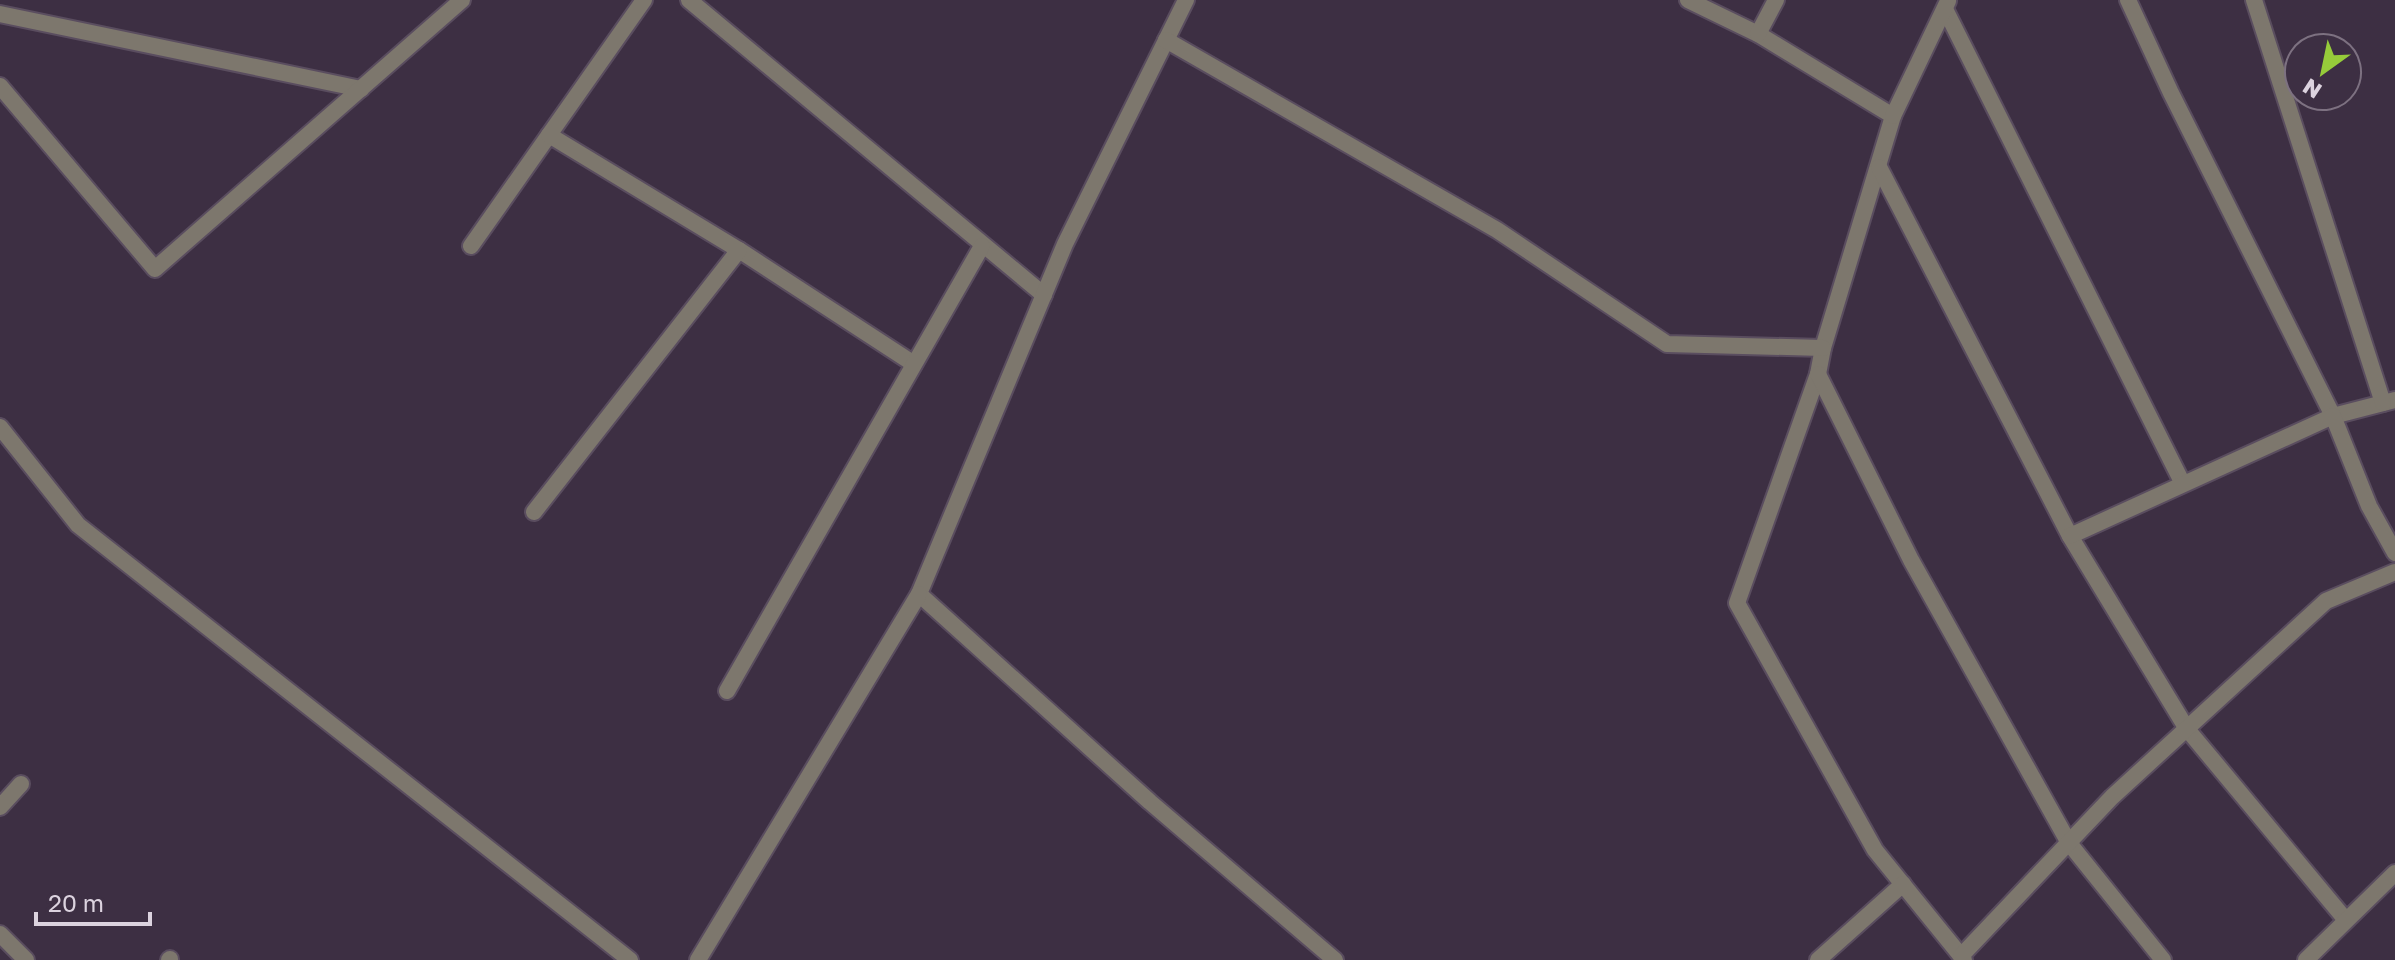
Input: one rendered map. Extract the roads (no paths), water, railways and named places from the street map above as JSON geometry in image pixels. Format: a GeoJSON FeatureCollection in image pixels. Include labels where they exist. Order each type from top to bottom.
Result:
{"type":"FeatureCollection","features":[{"type":"Feature","properties":{"kind":"street"},"geometry":{"type":"LineString","coordinates":[[0,86],[155,269],[462,0]]}},
{"type":"Feature","properties":{"kind":"street"},"geometry":{"type":"LineString","coordinates":[[471,246],[644,0]]}},
{"type":"Feature","properties":{"kind":"street"},"geometry":{"type":"LineString","coordinates":[[689,0],[1044,295]]}},
{"type":"Feature","properties":{"kind":"street"},"geometry":{"type":"LineString","coordinates":[[698,960],[919,594],[1065,244],[1186,0]]}},
{"type":"Feature","properties":{"kind":"street"},"geometry":{"type":"LineString","coordinates":[[1688,0],[1758,34],[1893,116]]}},
{"type":"Feature","properties":{"kind":"street"},"geometry":{"type":"LineString","coordinates":[[1758,34],[1776,0]]}},
{"type":"Feature","properties":{"kind":"street"},"geometry":{"type":"LineString","coordinates":[[2128,0],[2171,93],[2333,416],[2369,506],[2395,553]]}},
{"type":"Feature","properties":{"kind":"street"},"geometry":{"type":"LineString","coordinates":[[2070,536],[2182,482],[2333,416],[2389,401],[2254,0]]}},
{"type":"Feature","properties":{"kind":"street"},"geometry":{"type":"LineString","coordinates":[[1947,4],[2182,482]]}},
{"type":"Feature","properties":{"kind":"street"},"geometry":{"type":"LineString","coordinates":[[1947,4],[1893,116],[1823,348],[1818,374],[1737,603],[1875,850],[1963,958],[2112,797],[2326,601],[2395,572]]}},
{"type":"Feature","properties":{"kind":"street"},"geometry":{"type":"LineString","coordinates":[[0,14],[361,89]]}},
{"type":"Feature","properties":{"kind":"street"},"geometry":{"type":"LineString","coordinates":[[1166,40],[1497,230],[1667,344],[1823,348]]}},
{"type":"Feature","properties":{"kind":"street"},"geometry":{"type":"LineString","coordinates":[[549,135],[739,250],[914,364]]}},
{"type":"Feature","properties":{"kind":"street"},"geometry":{"type":"LineString","coordinates":[[1879,167],[2070,536],[2187,729],[2345,919]]}},
{"type":"Feature","properties":{"kind":"street"},"geometry":{"type":"LineString","coordinates":[[727,691],[982,246]]}},
{"type":"Feature","properties":{"kind":"street"},"geometry":{"type":"LineString","coordinates":[[534,512],[739,250]]}},
{"type":"Feature","properties":{"kind":"street"},"geometry":{"type":"LineString","coordinates":[[1818,374],[1911,560],[2069,843],[2163,960]]}},
{"type":"Feature","properties":{"kind":"street"},"geometry":{"type":"LineString","coordinates":[[0,427],[78,525],[630,960]]}},
{"type":"Feature","properties":{"kind":"street"},"geometry":{"type":"LineString","coordinates":[[919,594],[1150,802],[1335,960]]}},
{"type":"Feature","properties":{"kind":"street"},"geometry":{"type":"LineString","coordinates":[[0,807],[21,784]]}},
{"type":"Feature","properties":{"kind":"street"},"geometry":{"type":"LineString","coordinates":[[2306,960],[2395,873]]}},
{"type":"Feature","properties":{"kind":"street"},"geometry":{"type":"LineString","coordinates":[[1818,960],[1903,884]]}},
{"type":"Feature","properties":{"kind":"street"},"geometry":{"type":"LineString","coordinates":[[0,934],[26,960]]}}]}
